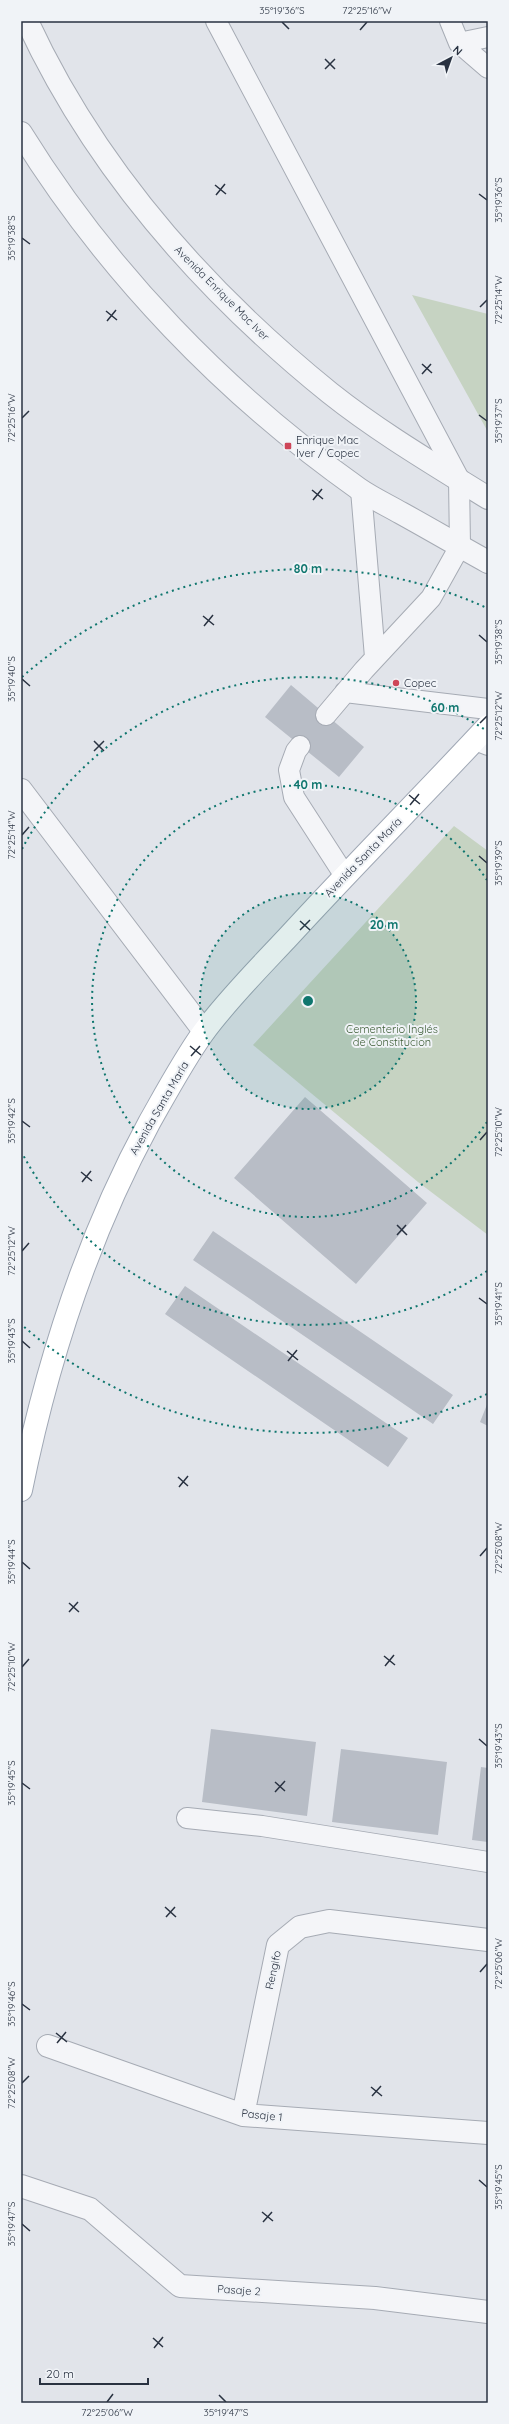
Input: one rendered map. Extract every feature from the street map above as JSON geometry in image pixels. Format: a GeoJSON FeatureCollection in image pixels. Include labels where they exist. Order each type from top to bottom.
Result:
{"type":"FeatureCollection","features":[{"type":"Feature","properties":{"kind":"main road","name":"Avenida Santa María"},"geometry":{"type":"LineString","coordinates":[[21,1490],[35,1422],[52,1359],[82,1269],[102,1217],[133,1153],[167,1091],[204,1032],[345,876],[484,737]]}},
{"type":"Feature","properties":{"kind":"street","name":"Avenida Enrique Mac Iver"},"geometry":{"type":"LineString","coordinates":[[27,21],[49,69],[86,128],[126,185],[165,234],[217,291],[273,344],[331,394],[394,438],[488,498]]}},
{"type":"Feature","properties":{"kind":"street"},"geometry":{"type":"LineString","coordinates":[[21,134],[69,204],[112,259],[158,311],[254,405],[306,449],[361,490],[488,562]]}},
{"type":"Feature","properties":{"kind":"street"},"geometry":{"type":"LineString","coordinates":[[21,790],[204,1032]]}},
{"type":"Feature","properties":{"kind":"street","name":"Rengifo"},"geometry":{"type":"LineString","coordinates":[[243,2114],[278,1946],[300,1927],[329,1921],[488,1940]]}},
{"type":"Feature","properties":{"kind":"street","name":"Pasaje 1"},"geometry":{"type":"LineString","coordinates":[[48,2046],[243,2114],[488,2133]]}},
{"type":"Feature","properties":{"kind":"street","name":"Pasaje 2"},"geometry":{"type":"LineString","coordinates":[[21,2186],[90,2208],[180,2286],[374,2298],[488,2312]]}},
{"type":"Feature","properties":{"kind":"lane"},"geometry":{"type":"LineString","coordinates":[[216,21],[459,479],[460,546],[431,598],[375,657],[326,715]]}},
{"type":"Feature","properties":{"kind":"lane"},"geometry":{"type":"LineString","coordinates":[[450,21],[460,43],[488,68]]}},
{"type":"Feature","properties":{"kind":"lane"},"geometry":{"type":"LineString","coordinates":[[460,43],[488,37]]}},
{"type":"Feature","properties":{"kind":"lane"},"geometry":{"type":"LineString","coordinates":[[361,490],[375,657]]}},
{"type":"Feature","properties":{"kind":"lane"},"geometry":{"type":"LineString","coordinates":[[345,692],[488,710]]}},
{"type":"Feature","properties":{"kind":"lane"},"geometry":{"type":"LineString","coordinates":[[300,746],[296,751],[289,770],[294,797],[345,876]]}},
{"type":"Feature","properties":{"kind":"lane"},"geometry":{"type":"LineString","coordinates":[[187,1818],[262,1826],[488,1862]]}},
{"type":"Feature","properties":{"kind":"green space"},"geometry":{"type":"Polygon","coordinates":[[[412,295],[488,314],[488,432],[412,295]]]}},
{"type":"Feature","properties":{"kind":"green space","name":"Cementerio Inglés de Constitucion"},"geometry":{"type":"Polygon","coordinates":[[[454,826],[488,851],[488,1235],[418,1182],[253,1045],[454,826]]]}},
{"type":"Feature","properties":{"kind":"building"},"geometry":{"type":"Polygon","coordinates":[[[291,685],[364,747],[339,777],[265,717],[291,685]]]}},
{"type":"Feature","properties":{"kind":"building"},"geometry":{"type":"Polygon","coordinates":[[[305,1097],[427,1203],[356,1284],[234,1178],[305,1097]]]}},
{"type":"Feature","properties":{"kind":"building"},"geometry":{"type":"Polygon","coordinates":[[[213,1231],[453,1395],[433,1424],[193,1260],[213,1231]]]}},
{"type":"Feature","properties":{"kind":"building"},"geometry":{"type":"Polygon","coordinates":[[[185,1286],[408,1438],[388,1467],[165,1314],[185,1286]]]}},
{"type":"Feature","properties":{"kind":"building"},"geometry":{"type":"Polygon","coordinates":[[[488,1402],[488,1426],[480,1422],[488,1402]]]}},
{"type":"Feature","properties":{"kind":"building"},"geometry":{"type":"Polygon","coordinates":[[[211,1729],[316,1742],[307,1816],[202,1802],[211,1729]]]}},
{"type":"Feature","properties":{"kind":"building"},"geometry":{"type":"Polygon","coordinates":[[[341,1749],[447,1762],[438,1835],[332,1822],[341,1749]]]}},
{"type":"Feature","properties":{"kind":"building"},"geometry":{"type":"Polygon","coordinates":[[[481,1767],[488,1768],[488,1842],[472,1840],[481,1767]]]}},
{"type":"Feature","properties":{"kind":"place","name":"Enrique Mac Iver / Copec"},"geometry":{"type":"Point","coordinates":[288,446]}},
{"type":"Feature","properties":{"kind":"place","name":"Copec"},"geometry":{"type":"Point","coordinates":[396,683]}}]}
